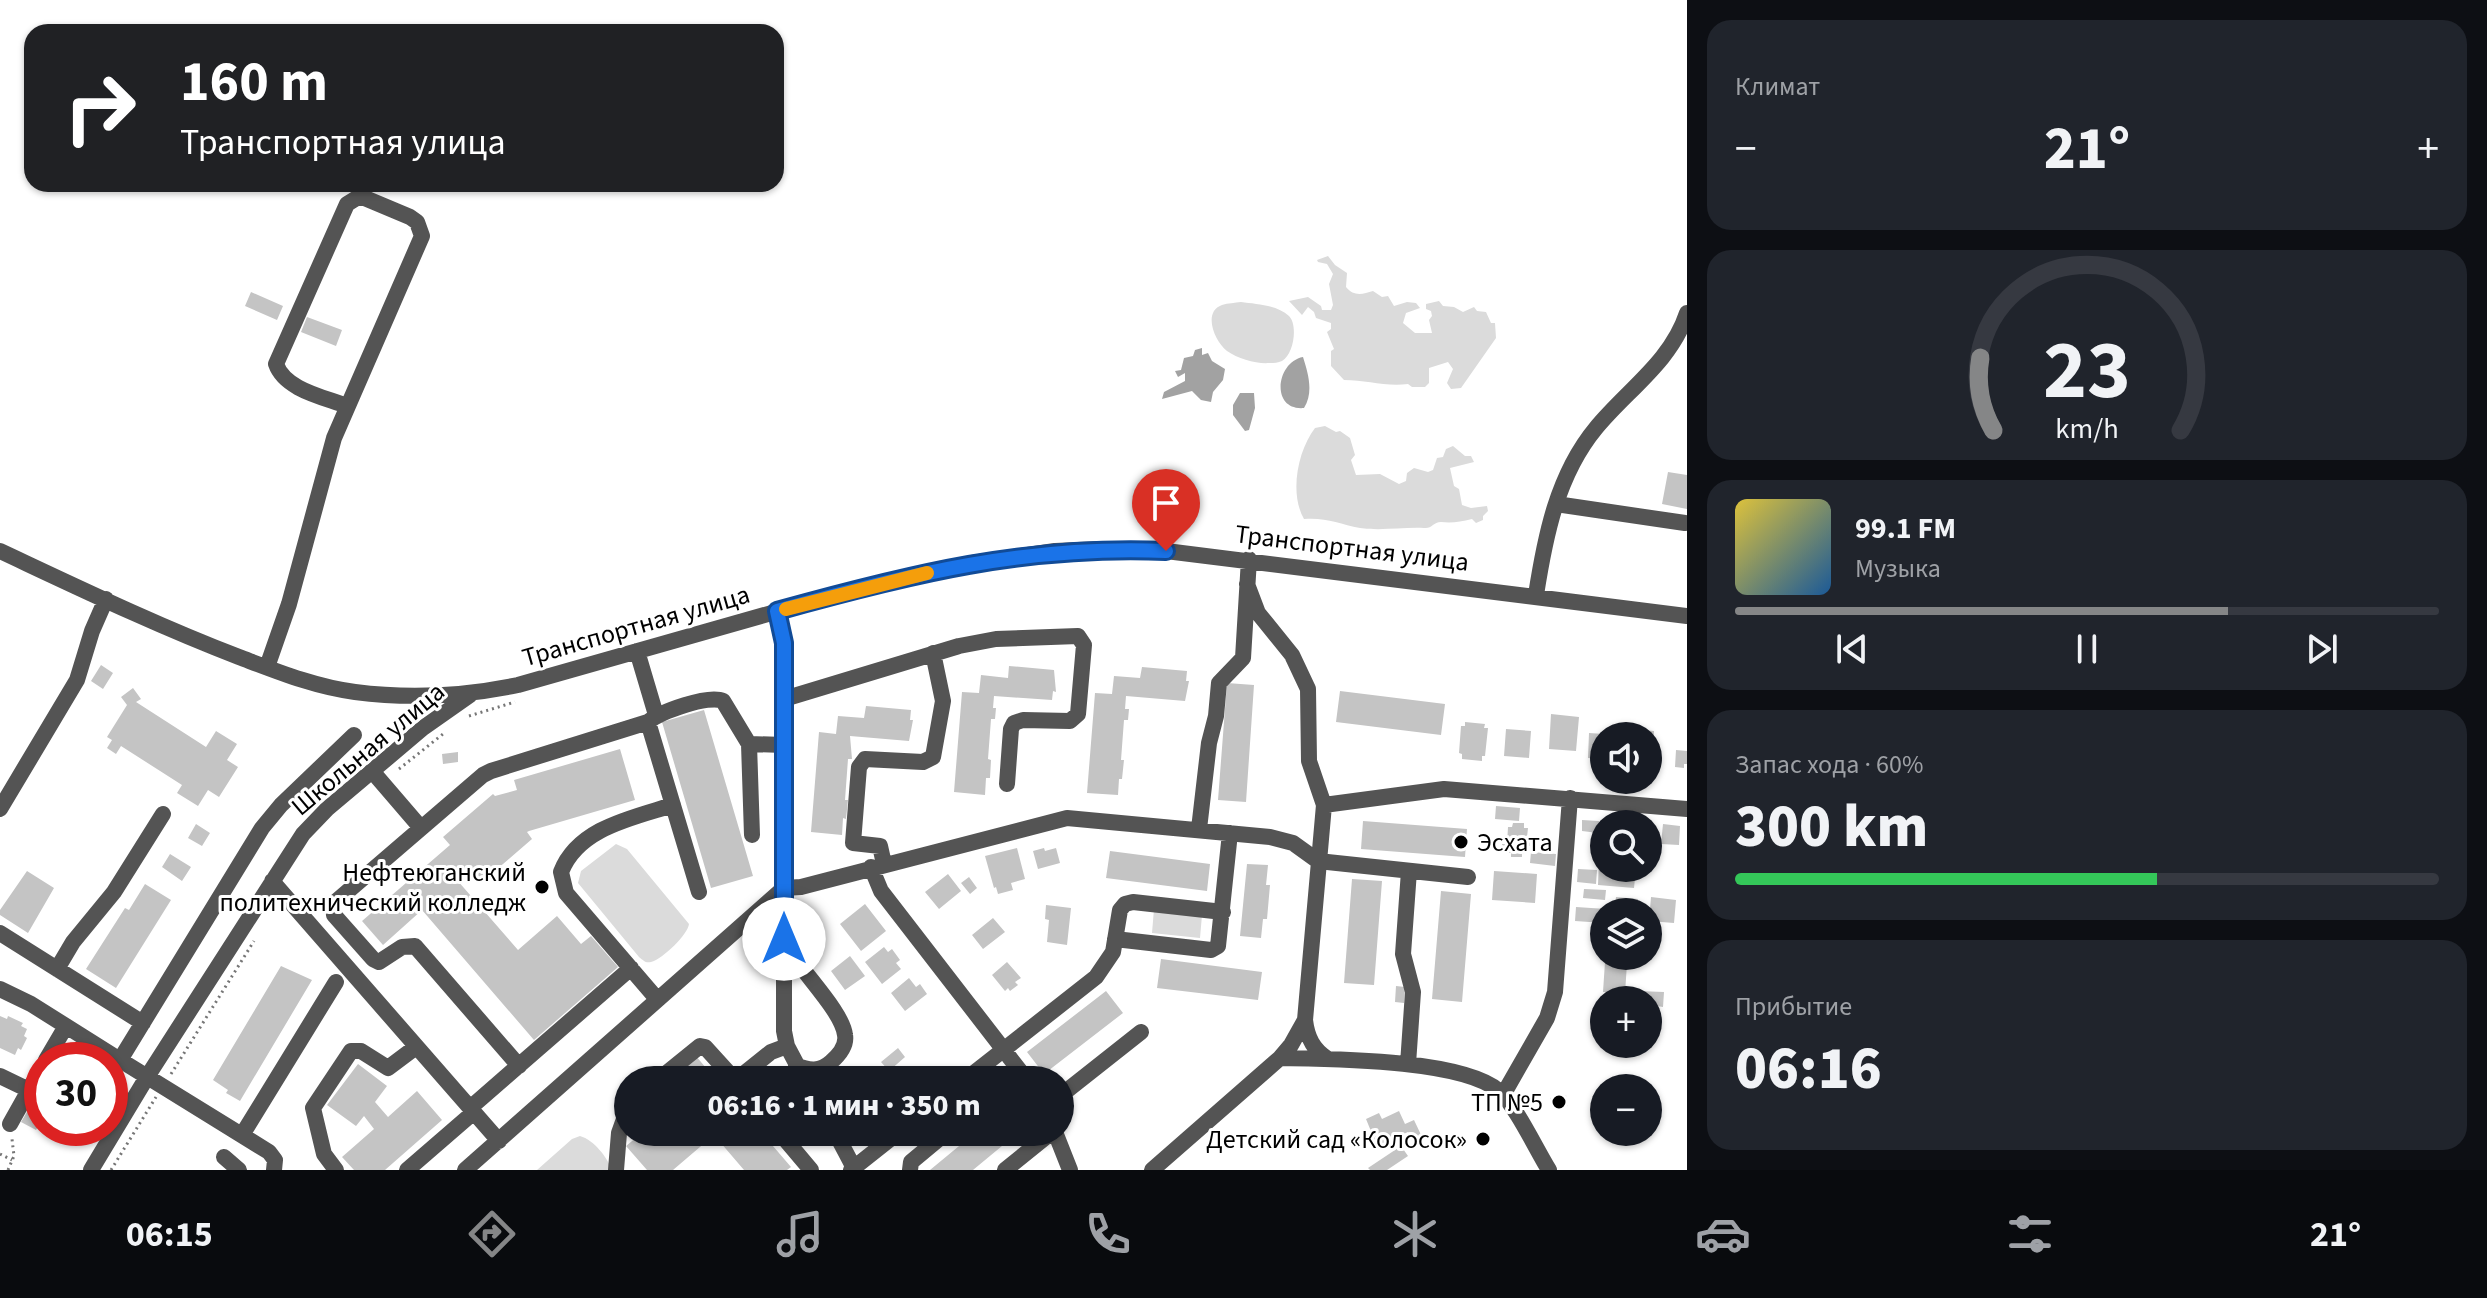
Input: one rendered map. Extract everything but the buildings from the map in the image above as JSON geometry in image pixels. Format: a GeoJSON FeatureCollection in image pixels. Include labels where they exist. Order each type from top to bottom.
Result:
{"type":"FeatureCollection","features":[{"type":"Feature","properties":{"kind":"street"},"geometry":{"type":"LineString","coordinates":[[267,667],[289,604],[334,438],[422,236],[417,222],[410,217],[360,196],[347,204],[276,364],[284,379],[292,385],[347,406]]}},
{"type":"Feature","properties":{"kind":"street"},"geometry":{"type":"LineString","coordinates":[[1536,595],[1544,542],[1577,455],[1595,429],[1670,350],[1687,313]]}},
{"type":"Feature","properties":{"kind":"street"},"geometry":{"type":"LineString","coordinates":[[1556,504],[1685,523]]}},
{"type":"Feature","properties":{"kind":"street","name":"Транспортная улица"},"geometry":{"type":"LineString","coordinates":[[0,551],[216,654],[337,688],[405,695],[475,692],[547,677],[848,592],[972,563],[1055,551],[1150,550],[1249,559],[1687,616]]}},
{"type":"Feature","properties":{"kind":"street"},"geometry":{"type":"LineString","coordinates":[[1199,829],[1219,683],[1243,658],[1249,559]]}},
{"type":"Feature","properties":{"kind":"street"},"geometry":{"type":"LineString","coordinates":[[1247,584],[1258,613],[1292,655],[1308,689],[1309,761],[1324,805],[1305,1020],[1315,1048],[1328,1059]]}},
{"type":"Feature","properties":{"kind":"street"},"geometry":{"type":"LineString","coordinates":[[0,809],[77,680],[106,599]]}},
{"type":"Feature","properties":{"kind":"street"},"geometry":{"type":"LineString","coordinates":[[777,611],[783,636],[784,1031],[797,1066]]}},
{"type":"Feature","properties":{"kind":"street"},"geometry":{"type":"LineString","coordinates":[[784,699],[933,653],[996,639],[1073,635],[1084,645],[1078,714],[1070,721],[1023,720],[1014,723],[1007,784]]}},
{"type":"Feature","properties":{"kind":"street"},"geometry":{"type":"LineString","coordinates":[[637,651],[673,805],[699,892]]}},
{"type":"Feature","properties":{"kind":"street"},"geometry":{"type":"LineString","coordinates":[[933,653],[943,701],[933,757],[923,762],[865,759],[859,767],[853,843],[880,846],[877,866],[881,891],[1004,1049],[1013,1066]]}},
{"type":"Feature","properties":{"kind":"street","name":"Школьная улица"},"geometry":{"type":"LineString","coordinates":[[91,1170],[272,881],[315,820],[377,777],[423,728],[475,692]]}},
{"type":"Feature","properties":{"kind":"street"},"geometry":{"type":"LineString","coordinates":[[405,695],[422,707],[425,719],[423,728]]}},
{"type":"Feature","properties":{"kind":"street"},"geometry":{"type":"LineString","coordinates":[[519,1066],[415,946],[402,947],[379,962],[373,959],[334,915],[333,904],[491,771],[718,698],[723,701],[749,744],[752,835]]}},
{"type":"Feature","properties":{"kind":"street"},"geometry":{"type":"LineString","coordinates":[[128,1047],[262,828],[281,805],[354,735]]}},
{"type":"Feature","properties":{"kind":"street"},"geometry":{"type":"LineString","coordinates":[[749,744],[784,745]]}},
{"type":"Feature","properties":{"kind":"street"},"geometry":{"type":"LineString","coordinates":[[377,777],[421,828]]}},
{"type":"Feature","properties":{"kind":"street"},"geometry":{"type":"LineString","coordinates":[[1324,805],[1444,789],[1687,809]]}},
{"type":"Feature","properties":{"kind":"street"},"geometry":{"type":"LineString","coordinates":[[1503,1095],[1547,1018],[1555,992],[1570,798]]}},
{"type":"Feature","properties":{"kind":"street"},"geometry":{"type":"LineString","coordinates":[[657,999],[566,893],[561,872],[573,853],[595,833],[617,822],[673,805]]}},
{"type":"Feature","properties":{"kind":"street"},"geometry":{"type":"LineString","coordinates":[[57,969],[73,942],[114,892],[163,814]]}},
{"type":"Feature","properties":{"kind":"street"},"geometry":{"type":"LineString","coordinates":[[465,1170],[784,888],[801,887],[1067,818],[1283,839],[1318,861],[1468,877]]}},
{"type":"Feature","properties":{"kind":"street"},"geometry":{"type":"LineString","coordinates":[[1115,939],[1211,950],[1218,946],[1221,942],[1230,833]]}},
{"type":"Feature","properties":{"kind":"street"},"geometry":{"type":"LineString","coordinates":[[1408,1064],[1413,992],[1403,954],[1409,871]]}},
{"type":"Feature","properties":{"kind":"street"},"geometry":{"type":"LineString","coordinates":[[272,881],[499,1141]]}},
{"type":"Feature","properties":{"kind":"street"},"geometry":{"type":"LineString","coordinates":[[983,1066],[1096,977],[1109,961],[1120,910],[1125,904],[1133,902],[1223,912]]}},
{"type":"Feature","properties":{"kind":"street"},"geometry":{"type":"LineString","coordinates":[[0,933],[143,1023]]}},
{"type":"Feature","properties":{"kind":"street"},"geometry":{"type":"LineString","coordinates":[[784,939],[801,969],[836,1015],[845,1035],[842,1050],[826,1066]]}},
{"type":"Feature","properties":{"kind":"street"},"geometry":{"type":"LineString","coordinates":[[407,1170],[631,968]]}},
{"type":"Feature","properties":{"kind":"street"},"geometry":{"type":"LineString","coordinates":[[242,1135],[336,982]]}},
{"type":"Feature","properties":{"kind":"street"},"geometry":{"type":"LineString","coordinates":[[0,989],[91,1042]]}},
{"type":"Feature","properties":{"kind":"street"},"geometry":{"type":"LineString","coordinates":[[1152,1170],[1280,1058],[1305,1020]]}},
{"type":"Feature","properties":{"kind":"street"},"geometry":{"type":"LineString","coordinates":[[57,1042],[66,1026]]}},
{"type":"Feature","properties":{"kind":"street"},"geometry":{"type":"LineString","coordinates":[[1074,1085],[1141,1032]]}},
{"type":"Feature","properties":{"kind":"street"},"geometry":{"type":"LineString","coordinates":[[675,1066],[700,1046],[705,1047],[723,1066]]}},
{"type":"Feature","properties":{"kind":"street"},"geometry":{"type":"LineString","coordinates":[[754,1066],[771,1052],[787,1046]]}},
{"type":"Feature","properties":{"kind":"street"},"geometry":{"type":"LineString","coordinates":[[336,1170],[324,1154],[313,1115],[315,1101],[351,1051],[361,1051],[388,1068],[416,1047]]}},
{"type":"Feature","properties":{"kind":"street"},"geometry":{"type":"LineString","coordinates":[[1280,1058],[1408,1064],[1484,1082],[1503,1095],[1549,1170]]}},
{"type":"Feature","properties":{"kind":"street"},"geometry":{"type":"LineString","coordinates":[[128,1065],[272,1155],[276,1165],[274,1170]]}},
{"type":"Feature","properties":{"kind":"street"},"geometry":{"type":"LineString","coordinates":[[0,1076],[24,1088]]}},
{"type":"Feature","properties":{"kind":"street"},"geometry":{"type":"LineString","coordinates":[[10,1124],[24,1099]]}},
{"type":"Feature","properties":{"kind":"street"},"geometry":{"type":"LineString","coordinates":[[616,1170],[618,1146]]}},
{"type":"Feature","properties":{"kind":"street"},"geometry":{"type":"LineString","coordinates":[[791,1146],[811,1170]]}},
{"type":"Feature","properties":{"kind":"street"},"geometry":{"type":"LineString","coordinates":[[842,1146],[854,1169],[882,1146]]}},
{"type":"Feature","properties":{"kind":"street"},"geometry":{"type":"LineString","coordinates":[[910,1170],[911,1162],[930,1146]]}},
{"type":"Feature","properties":{"kind":"street"},"geometry":{"type":"LineString","coordinates":[[1005,1170],[1035,1146]]}},
{"type":"Feature","properties":{"kind":"street"},"geometry":{"type":"LineString","coordinates":[[1059,1146],[1070,1170]]}},
{"type":"Feature","properties":{"kind":"street"},"geometry":{"type":"LineString","coordinates":[[224,1157],[239,1170]]}},
{"type":"Feature","properties":{"kind":"path"},"geometry":{"type":"LineString","coordinates":[[465,717],[524,700]]}},
{"type":"Feature","properties":{"kind":"path"},"geometry":{"type":"LineString","coordinates":[[377,777],[449,729]]}},
{"type":"Feature","properties":{"kind":"path"},"geometry":{"type":"LineString","coordinates":[[111,1170],[259,933]]}},
{"type":"Feature","properties":{"kind":"path"},"geometry":{"type":"LineString","coordinates":[[8,1170],[14,1156],[10,1124]]}},
{"type":"Feature","properties":{"kind":"path"},"geometry":{"type":"LineString","coordinates":[[0,1154],[12,1160]]}},
{"type":"Feature","properties":{"kind":"shaded area"},"geometry":{"type":"Polygon","coordinates":[[[1328,256],[1347,273],[1346,287],[1352,292],[1362,294],[1373,291],[1382,297],[1388,296],[1394,306],[1416,303],[1420,308],[1406,313],[1403,323],[1415,333],[1432,333],[1429,320],[1431,311],[1426,309],[1426,304],[1439,301],[1443,306],[1463,312],[1474,307],[1477,311],[1486,312],[1491,323],[1495,323],[1496,338],[1461,388],[1451,389],[1447,383],[1453,369],[1448,362],[1429,368],[1429,383],[1425,387],[1344,380],[1331,366],[1331,351],[1334,349],[1327,332],[1331,329],[1331,323],[1316,318],[1308,307],[1302,315],[1289,301],[1308,297],[1322,310],[1331,310],[1329,284],[1333,274],[1327,264],[1317,260],[1328,256]]]}},
{"type":"Feature","properties":{"kind":"shaded area"},"geometry":{"type":"Polygon","coordinates":[[[1241,302],[1272,307],[1292,320],[1293,339],[1282,361],[1264,363],[1248,360],[1227,351],[1218,341],[1212,327],[1213,314],[1222,305],[1241,302]]]}},
{"type":"Feature","properties":{"kind":"shaded area"},"geometry":{"type":"Polygon","coordinates":[[[1202,348],[1202,355],[1208,353],[1212,361],[1225,369],[1223,380],[1213,392],[1211,402],[1201,400],[1192,391],[1162,399],[1164,392],[1185,381],[1185,373],[1178,377],[1175,371],[1181,370],[1184,358],[1193,356],[1195,350],[1202,348]]]}},
{"type":"Feature","properties":{"kind":"shaded area"},"geometry":{"type":"Polygon","coordinates":[[[1303,357],[1309,389],[1304,408],[1293,407],[1286,402],[1281,386],[1287,368],[1303,357]]]}},
{"type":"Feature","properties":{"kind":"shaded area"},"geometry":{"type":"Polygon","coordinates":[[[1240,393],[1254,393],[1255,408],[1249,430],[1245,431],[1233,415],[1233,405],[1240,393]]]}},
{"type":"Feature","properties":{"kind":"shaded area"},"geometry":{"type":"Polygon","coordinates":[[[1325,426],[1350,438],[1355,455],[1351,460],[1356,475],[1380,474],[1399,484],[1406,481],[1407,473],[1414,468],[1428,472],[1433,470],[1437,458],[1443,457],[1446,449],[1453,446],[1465,456],[1471,456],[1474,462],[1450,468],[1462,505],[1471,508],[1487,506],[1483,520],[1476,523],[1472,519],[1438,522],[1427,528],[1376,529],[1304,519],[1299,509],[1296,485],[1300,460],[1315,428],[1325,426]]]}},
{"type":"Feature","properties":{"kind":"shaded area"},"geometry":{"type":"Polygon","coordinates":[[[616,844],[627,849],[689,924],[674,946],[651,962],[639,957],[578,883],[581,871],[616,844]]]}},
{"type":"Feature","properties":{"kind":"shaded area"},"geometry":{"type":"Polygon","coordinates":[[[1154,909],[1202,915],[1200,938],[1152,933],[1154,909]]]}},
{"type":"Feature","properties":{"kind":"shaded area"},"geometry":{"type":"Polygon","coordinates":[[[580,1136],[599,1150],[612,1170],[537,1170],[572,1139],[580,1136]]]}},
{"type":"Feature","properties":{"kind":"slow traffic"},"geometry":{"type":"LineString","coordinates":[[786,609],[927,573]]}},
{"type":"Feature","properties":{"kind":"place","name":"Эсхата"},"geometry":{"type":"Point","coordinates":[1461,842]}},
{"type":"Feature","properties":{"kind":"place","name":"Нефтеюганский политехнический колледж"},"geometry":{"type":"Point","coordinates":[542,887]}},
{"type":"Feature","properties":{"kind":"place","name":"ТП №5"},"geometry":{"type":"Point","coordinates":[1559,1102]}},
{"type":"Feature","properties":{"kind":"place","name":"Детский сад «Колосок»"},"geometry":{"type":"Point","coordinates":[1483,1139]}},
{"type":"Feature","properties":{"kind":"route"},"geometry":{"type":"LineString","coordinates":[[784,939],[784,643],[777,611],[900,579],[1007,557],[1100,549],[1166,551]]}}]}
